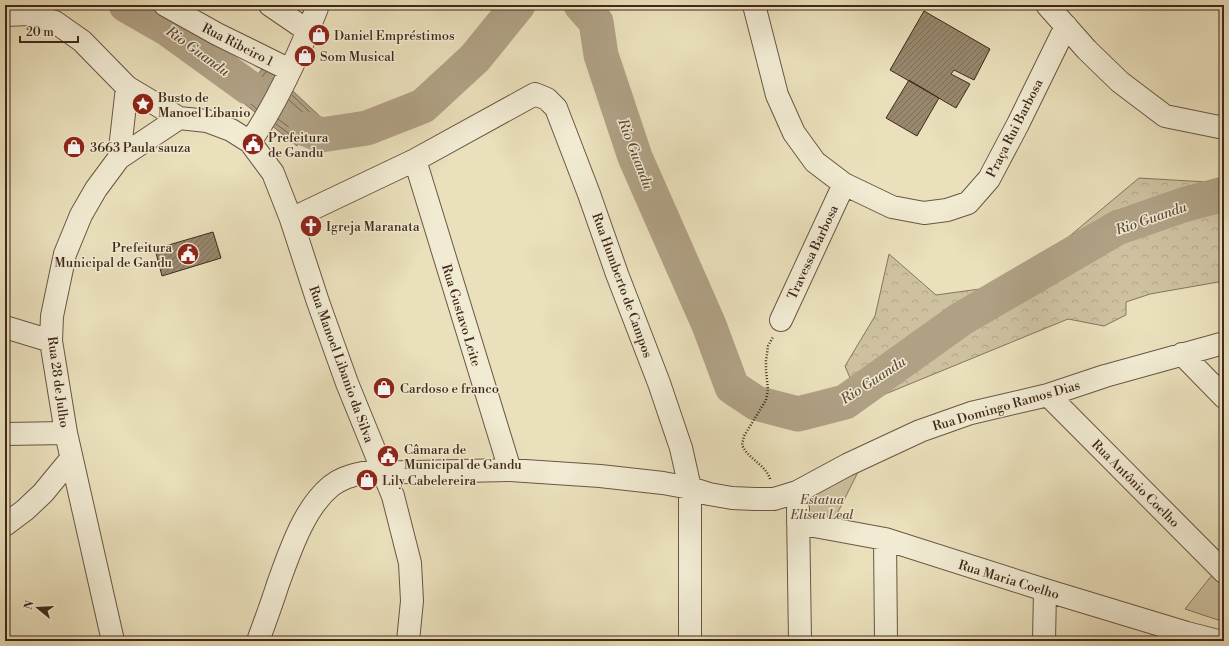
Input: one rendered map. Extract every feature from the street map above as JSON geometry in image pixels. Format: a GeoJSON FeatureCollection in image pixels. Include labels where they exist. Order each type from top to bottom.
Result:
{"type":"FeatureCollection","features":[{"type":"Feature","properties":{"kind":"street","name":"Rua Ribeiro 1"},"geometry":{"type":"LineString","coordinates":[[165,5],[288,74]]}},
{"type":"Feature","properties":{"kind":"street"},"geometry":{"type":"LineString","coordinates":[[270,5],[308,30]]}},
{"type":"Feature","properties":{"kind":"street","name":"Praça Rui Barbosa"},"geometry":{"type":"LineString","coordinates":[[754,5],[777,95],[794,133],[815,162],[844,184],[892,207],[924,213],[947,210],[968,203],[989,179],[1066,26]]}},
{"type":"Feature","properties":{"kind":"street"},"geometry":{"type":"LineString","coordinates":[[1047,5],[1087,50],[1120,82],[1165,116],[1224,128]]}},
{"type":"Feature","properties":{"kind":"street"},"geometry":{"type":"LineString","coordinates":[[255,135],[288,74],[319,6]]}},
{"type":"Feature","properties":{"kind":"street"},"geometry":{"type":"LineString","coordinates":[[5,15],[29,14],[55,22],[82,41],[127,87],[179,118]]}},
{"type":"Feature","properties":{"kind":"street"},"geometry":{"type":"LineString","coordinates":[[119,158],[127,87]]}},
{"type":"Feature","properties":{"kind":"street","name":"Rua Humberto de Campos"},"geometry":{"type":"LineString","coordinates":[[415,160],[535,94],[547,99],[556,108],[659,383],[680,448],[690,488],[690,641]]}},
{"type":"Feature","properties":{"kind":"street","name":"Rua Manoel Libanio da Silva"},"geometry":{"type":"LineString","coordinates":[[179,118],[207,121],[231,130],[255,135],[273,173],[292,219],[318,302],[347,383],[393,496],[410,563],[412,601],[408,641]]}},
{"type":"Feature","properties":{"kind":"street","name":"Rua 28 de Julho"},"geometry":{"type":"LineString","coordinates":[[113,641],[66,433],[51,341],[52,316],[65,254],[82,215],[96,189],[119,158],[179,118]]}},
{"type":"Feature","properties":{"kind":"street"},"geometry":{"type":"LineString","coordinates":[[292,219],[415,160]]}},
{"type":"Feature","properties":{"kind":"street","name":"Rua Gustavo Leite"},"geometry":{"type":"LineString","coordinates":[[415,160],[510,470]]}},
{"type":"Feature","properties":{"kind":"street","name":"Travessa Barbosa"},"geometry":{"type":"LineString","coordinates":[[781,320],[844,184]]}},
{"type":"Feature","properties":{"kind":"street"},"geometry":{"type":"LineString","coordinates":[[5,327],[51,341]]}},
{"type":"Feature","properties":{"kind":"street","name":"Rua Domingo Ramos Dias"},"geometry":{"type":"LineString","coordinates":[[258,641],[288,555],[304,522],[320,496],[332,485],[344,478],[362,473],[510,470],[663,483],[732,498],[774,499],[797,492],[847,465],[920,431],[971,413],[1048,395],[1105,376],[1224,342]]}},
{"type":"Feature","properties":{"kind":"street"},"geometry":{"type":"LineString","coordinates":[[1182,354],[1224,397]]}},
{"type":"Feature","properties":{"kind":"street","name":"Rua Antônio Coelho"},"geometry":{"type":"LineString","coordinates":[[1048,395],[1224,572]]}},
{"type":"Feature","properties":{"kind":"street"},"geometry":{"type":"LineString","coordinates":[[5,434],[66,433]]}},
{"type":"Feature","properties":{"kind":"street"},"geometry":{"type":"LineString","coordinates":[[5,525],[25,510],[43,493],[71,459]]}},
{"type":"Feature","properties":{"kind":"street"},"geometry":{"type":"LineString","coordinates":[[797,492],[800,641]]}},
{"type":"Feature","properties":{"kind":"street","name":"Rua Maria Coelho"},"geometry":{"type":"LineString","coordinates":[[798,523],[885,539],[1187,637],[1218,641]]}},
{"type":"Feature","properties":{"kind":"street"},"geometry":{"type":"LineString","coordinates":[[885,539],[886,641]]}},
{"type":"Feature","properties":{"kind":"street"},"geometry":{"type":"LineString","coordinates":[[1044,641],[1045,590]]}},
{"type":"Feature","properties":{"kind":"path"},"geometry":{"type":"LineString","coordinates":[[774,499],[768,473],[747,454],[742,445],[744,436],[766,400],[768,390],[766,370],[768,346],[781,320]]}},
{"type":"Feature","properties":{"kind":"green space"},"geometry":{"type":"Polygon","coordinates":[[[1139,178],[1224,183],[1224,281],[1150,294],[1126,302],[1126,315],[1104,326],[1068,319],[861,404],[845,366],[875,316],[889,254],[936,295],[987,288],[1060,244],[1139,178]]]}},
{"type":"Feature","properties":{"kind":"green space","name":"Estatua Eliseu Leal"},"geometry":{"type":"Polygon","coordinates":[[[866,456],[830,528],[804,517],[798,503],[866,456]]]}},
{"type":"Feature","properties":{"kind":"green space"},"geometry":{"type":"Polygon","coordinates":[[[1220,565],[1224,568],[1224,622],[1185,609],[1220,565]]]}},
{"type":"Feature","properties":{"kind":"water"},"geometry":{"type":"Polygon","coordinates":[[[265,65],[325,121],[306,129],[297,146],[240,100],[265,65]]]}},
{"type":"Feature","properties":{"kind":"building"},"geometry":{"type":"Polygon","coordinates":[[[924,11],[990,49],[974,80],[954,70],[951,74],[970,84],[956,108],[890,70],[924,11]]]}},
{"type":"Feature","properties":{"kind":"building"},"geometry":{"type":"Polygon","coordinates":[[[909,80],[939,98],[917,136],[886,118],[909,80]]]}},
{"type":"Feature","properties":{"kind":"building","name":"Prefeitura Municipal de Gandu"},"geometry":{"type":"Polygon","coordinates":[[[213,232],[221,258],[162,276],[155,249],[213,232]]]}},
{"type":"Feature","properties":{"kind":"waterway","name":"Rio Guandu"},"geometry":{"type":"LineString","coordinates":[[126,5],[168,29],[248,87]]}},
{"type":"Feature","properties":{"kind":"waterway","name":"Rio Guandu"},"geometry":{"type":"LineString","coordinates":[[306,129],[321,135],[367,128],[423,106],[475,58],[518,5]]}},
{"type":"Feature","properties":{"kind":"waterway","name":"Rio Guandu"},"geometry":{"type":"LineString","coordinates":[[581,5],[596,22],[601,55],[635,157],[709,325],[732,387],[756,403],[798,414],[845,402],[961,319],[1117,228],[1183,205],[1224,194]]}},
{"type":"Feature","properties":{"kind":"place","name":"Daniel Empréstimos"},"geometry":{"type":"Point","coordinates":[319,35]}},
{"type":"Feature","properties":{"kind":"place","name":"Som Musical"},"geometry":{"type":"Point","coordinates":[305,56]}},
{"type":"Feature","properties":{"kind":"place","name":"Busto de Manoel Libanio"},"geometry":{"type":"Point","coordinates":[143,104]}},
{"type":"Feature","properties":{"kind":"place","name":"Prefeitura de Gandu"},"geometry":{"type":"Point","coordinates":[253,144]}},
{"type":"Feature","properties":{"kind":"place","name":"3663 Paula sauza"},"geometry":{"type":"Point","coordinates":[74,147]}},
{"type":"Feature","properties":{"kind":"place","name":"Igreja Maranata"},"geometry":{"type":"Point","coordinates":[311,226]}},
{"type":"Feature","properties":{"kind":"place","name":"Prefeitura Municipal de Gandu"},"geometry":{"type":"Point","coordinates":[188,254]}},
{"type":"Feature","properties":{"kind":"place","name":"Cardoso e franco"},"geometry":{"type":"Point","coordinates":[384,388]}},
{"type":"Feature","properties":{"kind":"place","name":"Câmara de Municipal de Gandu"},"geometry":{"type":"Point","coordinates":[388,456]}},
{"type":"Feature","properties":{"kind":"place","name":"Lily Cabelereira"},"geometry":{"type":"Point","coordinates":[367,480]}}]}
